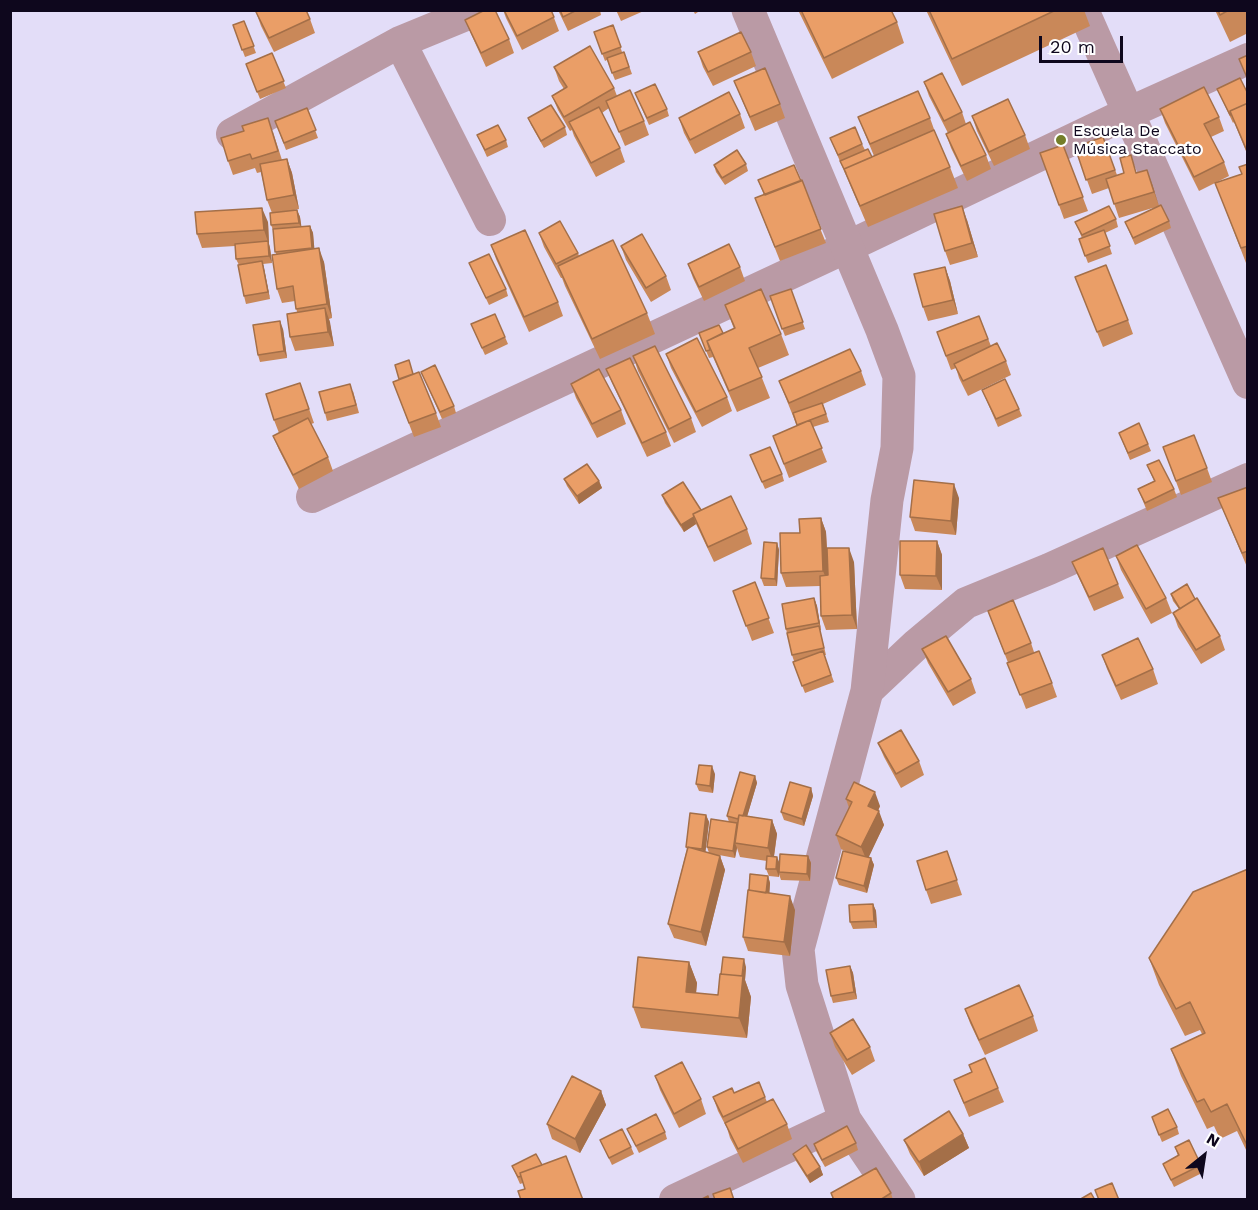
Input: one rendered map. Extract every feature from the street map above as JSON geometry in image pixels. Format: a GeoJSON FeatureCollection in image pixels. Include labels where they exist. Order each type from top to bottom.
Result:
{"type":"FeatureCollection","features":[{"type":"Feature","properties":{"kind":"street"},"geometry":{"type":"LineString","coordinates":[[232,134],[400,42],[478,10]]}},
{"type":"Feature","properties":{"kind":"street"},"geometry":{"type":"LineString","coordinates":[[748,10],[882,330],[899,376],[897,448],[887,500],[867,691],[798,949],[802,985],[845,1120],[899,1200]]}},
{"type":"Feature","properties":{"kind":"street"},"geometry":{"type":"LineString","coordinates":[[1083,10],[1248,383]]}},
{"type":"Feature","properties":{"kind":"street"},"geometry":{"type":"LineString","coordinates":[[400,42],[490,220]]}},
{"type":"Feature","properties":{"kind":"street"},"geometry":{"type":"LineString","coordinates":[[312,497],[1128,113],[1248,59]]}},
{"type":"Feature","properties":{"kind":"street"},"geometry":{"type":"LineString","coordinates":[[867,691],[917,644],[966,603],[1049,569],[1248,478]]}},
{"type":"Feature","properties":{"kind":"street"},"geometry":{"type":"LineString","coordinates":[[675,1200],[845,1120]]}},
{"type":"Feature","properties":{"kind":"building"},"geometry":{"type":"Polygon","coordinates":[[[260,10],[306,10],[310,19],[269,38],[256,12],[260,10]]]}},
{"type":"Feature","properties":{"kind":"building"},"geometry":{"type":"Polygon","coordinates":[[[485,10],[495,10],[509,39],[481,53],[465,20],[485,10]]]}},
{"type":"Feature","properties":{"kind":"building"},"geometry":{"type":"Polygon","coordinates":[[[504,10],[551,10],[554,17],[517,36],[504,10]]]}},
{"type":"Feature","properties":{"kind":"building"},"geometry":{"type":"Polygon","coordinates":[[[560,10],[577,10],[563,17],[560,10]]]}},
{"type":"Feature","properties":{"kind":"building"},"geometry":{"type":"Polygon","coordinates":[[[801,10],[891,10],[897,22],[824,58],[801,10]]]}},
{"type":"Feature","properties":{"kind":"building"},"geometry":{"type":"Polygon","coordinates":[[[929,10],[1056,10],[952,59],[929,10]]]}},
{"type":"Feature","properties":{"kind":"building"},"geometry":{"type":"Polygon","coordinates":[[[1218,10],[1229,10],[1220,15],[1218,10]]]}},
{"type":"Feature","properties":{"kind":"building"},"geometry":{"type":"Polygon","coordinates":[[[244,21],[254,46],[242,50],[233,25],[244,21]]]}},
{"type":"Feature","properties":{"kind":"building"},"geometry":{"type":"Polygon","coordinates":[[[613,25],[621,47],[602,54],[594,32],[613,25]]]}},
{"type":"Feature","properties":{"kind":"building"},"geometry":{"type":"Polygon","coordinates":[[[741,32],[751,52],[708,72],[698,52],[741,32]]]}},
{"type":"Feature","properties":{"kind":"building"},"geometry":{"type":"Polygon","coordinates":[[[590,46],[614,88],[564,117],[552,96],[567,87],[554,67],[590,46]]]}},
{"type":"Feature","properties":{"kind":"building"},"geometry":{"type":"Polygon","coordinates":[[[624,52],[629,67],[612,73],[607,58],[624,52]]]}},
{"type":"Feature","properties":{"kind":"building"},"geometry":{"type":"Polygon","coordinates":[[[272,53],[284,81],[257,92],[246,64],[272,53]]]}},
{"type":"Feature","properties":{"kind":"building"},"geometry":{"type":"Polygon","coordinates":[[[1248,55],[1248,80],[1239,59],[1248,55]]]}},
{"type":"Feature","properties":{"kind":"building"},"geometry":{"type":"Polygon","coordinates":[[[765,68],[780,104],[750,117],[734,81],[765,68]]]}},
{"type":"Feature","properties":{"kind":"building"},"geometry":{"type":"Polygon","coordinates":[[[942,73],[962,112],[944,121],[924,82],[942,73]]]}},
{"type":"Feature","properties":{"kind":"building"},"geometry":{"type":"Polygon","coordinates":[[[1240,78],[1248,94],[1248,103],[1230,111],[1230,115],[1217,89],[1240,78]]]}},
{"type":"Feature","properties":{"kind":"building"},"geometry":{"type":"Polygon","coordinates":[[[655,84],[667,109],[647,118],[635,93],[655,84]]]}},
{"type":"Feature","properties":{"kind":"building"},"geometry":{"type":"Polygon","coordinates":[[[1204,87],[1219,117],[1204,124],[1224,162],[1194,177],[1160,109],[1204,87]]]}},
{"type":"Feature","properties":{"kind":"building"},"geometry":{"type":"Polygon","coordinates":[[[630,90],[644,121],[619,132],[606,101],[630,90]]]}},
{"type":"Feature","properties":{"kind":"building"},"geometry":{"type":"Polygon","coordinates":[[[918,91],[930,118],[870,144],[858,117],[918,91]]]}},
{"type":"Feature","properties":{"kind":"building"},"geometry":{"type":"Polygon","coordinates":[[[729,92],[740,114],[690,140],[679,118],[729,92]]]}},
{"type":"Feature","properties":{"kind":"building"},"geometry":{"type":"Polygon","coordinates":[[[1008,99],[1025,135],[989,152],[972,116],[1008,99]]]}},
{"type":"Feature","properties":{"kind":"building"},"geometry":{"type":"Polygon","coordinates":[[[1248,103],[1248,151],[1247,151],[1230,111],[1248,103]]]}},
{"type":"Feature","properties":{"kind":"building"},"geometry":{"type":"Polygon","coordinates":[[[551,105],[565,127],[541,141],[528,118],[551,105]]]}},
{"type":"Feature","properties":{"kind":"building"},"geometry":{"type":"Polygon","coordinates":[[[599,107],[620,148],[591,163],[569,122],[599,107]]]}},
{"type":"Feature","properties":{"kind":"building"},"geometry":{"type":"Polygon","coordinates":[[[307,108],[316,130],[284,143],[275,121],[307,108]]]}},
{"type":"Feature","properties":{"kind":"building"},"geometry":{"type":"Polygon","coordinates":[[[268,118],[278,151],[252,159],[250,154],[228,161],[221,138],[244,131],[242,126],[268,118]]]}},
{"type":"Feature","properties":{"kind":"building"},"geometry":{"type":"Polygon","coordinates":[[[970,122],[986,155],[961,166],[946,134],[970,122]]]}},
{"type":"Feature","properties":{"kind":"building"},"geometry":{"type":"Polygon","coordinates":[[[498,125],[506,140],[485,150],[477,135],[498,125]]]}},
{"type":"Feature","properties":{"kind":"building"},"geometry":{"type":"Polygon","coordinates":[[[855,127],[862,144],[838,155],[830,138],[855,127]]]}},
{"type":"Feature","properties":{"kind":"building"},"geometry":{"type":"Polygon","coordinates":[[[934,130],[950,167],[860,206],[844,169],[934,130]]]}},
{"type":"Feature","properties":{"kind":"building"},"geometry":{"type":"Polygon","coordinates":[[[1103,137],[1115,170],[1086,180],[1075,147],[1103,137]]]}},
{"type":"Feature","properties":{"kind":"building"},"geometry":{"type":"Polygon","coordinates":[[[1063,145],[1083,197],[1059,205],[1040,153],[1063,145]]]}},
{"type":"Feature","properties":{"kind":"building"},"geometry":{"type":"Polygon","coordinates":[[[868,149],[872,157],[844,169],[840,161],[868,149]]]}},
{"type":"Feature","properties":{"kind":"building"},"geometry":{"type":"Polygon","coordinates":[[[737,150],[746,164],[722,178],[714,165],[737,150]]]}},
{"type":"Feature","properties":{"kind":"building"},"geometry":{"type":"Polygon","coordinates":[[[1131,155],[1136,173],[1147,170],[1154,192],[1114,204],[1106,179],[1124,173],[1120,158],[1131,155]]]}},
{"type":"Feature","properties":{"kind":"building"},"geometry":{"type":"Polygon","coordinates":[[[287,159],[294,195],[267,200],[260,164],[287,159]]]}},
{"type":"Feature","properties":{"kind":"building"},"geometry":{"type":"Polygon","coordinates":[[[1248,164],[1248,246],[1241,248],[1215,183],[1242,174],[1239,167],[1248,164]]]}},
{"type":"Feature","properties":{"kind":"building"},"geometry":{"type":"Polygon","coordinates":[[[794,165],[801,181],[765,195],[758,180],[794,165]]]}},
{"type":"Feature","properties":{"kind":"building"},"geometry":{"type":"Polygon","coordinates":[[[802,180],[821,229],[775,247],[755,198],[802,180]]]}},
{"type":"Feature","properties":{"kind":"building"},"geometry":{"type":"Polygon","coordinates":[[[1161,205],[1169,221],[1133,238],[1125,222],[1161,205]]]}},
{"type":"Feature","properties":{"kind":"building"},"geometry":{"type":"Polygon","coordinates":[[[962,206],[972,243],[945,251],[934,214],[962,206]]]}},
{"type":"Feature","properties":{"kind":"building"},"geometry":{"type":"Polygon","coordinates":[[[1109,206],[1116,219],[1082,235],[1075,222],[1109,206]]]}},
{"type":"Feature","properties":{"kind":"building"},"geometry":{"type":"Polygon","coordinates":[[[262,208],[264,230],[197,234],[195,212],[262,208]]]}},
{"type":"Feature","properties":{"kind":"building"},"geometry":{"type":"Polygon","coordinates":[[[297,210],[299,223],[271,225],[270,213],[297,210]]]}},
{"type":"Feature","properties":{"kind":"building"},"geometry":{"type":"Polygon","coordinates":[[[560,221],[578,253],[556,264],[539,233],[560,221]]]}},
{"type":"Feature","properties":{"kind":"building"},"geometry":{"type":"Polygon","coordinates":[[[310,226],[312,248],[275,252],[273,229],[310,226]]]}},
{"type":"Feature","properties":{"kind":"building"},"geometry":{"type":"Polygon","coordinates":[[[525,230],[558,302],[524,317],[491,245],[525,230]]]}},
{"type":"Feature","properties":{"kind":"building"},"geometry":{"type":"Polygon","coordinates":[[[1104,230],[1110,246],[1085,256],[1079,239],[1104,230]]]}},
{"type":"Feature","properties":{"kind":"building"},"geometry":{"type":"Polygon","coordinates":[[[642,234],[666,276],[646,288],[621,246],[642,234]]]}},
{"type":"Feature","properties":{"kind":"building"},"geometry":{"type":"Polygon","coordinates":[[[613,240],[647,313],[592,339],[558,266],[613,240]]]}},
{"type":"Feature","properties":{"kind":"building"},"geometry":{"type":"Polygon","coordinates":[[[268,241],[269,256],[236,259],[235,244],[268,241]]]}},
{"type":"Feature","properties":{"kind":"building"},"geometry":{"type":"Polygon","coordinates":[[[729,244],[740,267],[699,287],[688,264],[729,244]]]}},
{"type":"Feature","properties":{"kind":"building"},"geometry":{"type":"Polygon","coordinates":[[[319,248],[327,304],[296,309],[293,286],[277,289],[272,255],[319,248]]]}},
{"type":"Feature","properties":{"kind":"building"},"geometry":{"type":"Polygon","coordinates":[[[489,254],[506,289],[486,298],[469,263],[489,254]]]}},
{"type":"Feature","properties":{"kind":"building"},"geometry":{"type":"Polygon","coordinates":[[[262,261],[268,292],[244,296],[238,265],[262,261]]]}},
{"type":"Feature","properties":{"kind":"building"},"geometry":{"type":"Polygon","coordinates":[[[1106,265],[1128,320],[1097,332],[1075,277],[1106,265]]]}},
{"type":"Feature","properties":{"kind":"building"},"geometry":{"type":"Polygon","coordinates":[[[945,267],[953,300],[923,307],[914,274],[945,267]]]}},
{"type":"Feature","properties":{"kind":"building"},"geometry":{"type":"Polygon","coordinates":[[[761,289],[781,334],[749,348],[762,377],[729,391],[707,341],[735,328],[725,305],[761,289]]]}},
{"type":"Feature","properties":{"kind":"building"},"geometry":{"type":"Polygon","coordinates":[[[791,289],[803,322],[782,329],[770,296],[791,289]]]}},
{"type":"Feature","properties":{"kind":"building"},"geometry":{"type":"Polygon","coordinates":[[[325,308],[328,332],[290,337],[287,314],[325,308]]]}},
{"type":"Feature","properties":{"kind":"building"},"geometry":{"type":"Polygon","coordinates":[[[495,314],[505,337],[482,348],[471,324],[495,314]]]}},
{"type":"Feature","properties":{"kind":"building"},"geometry":{"type":"Polygon","coordinates":[[[979,316],[988,339],[946,356],[937,332],[979,316]]]}},
{"type":"Feature","properties":{"kind":"building"},"geometry":{"type":"Polygon","coordinates":[[[280,321],[284,351],[258,355],[253,325],[280,321]]]}},
{"type":"Feature","properties":{"kind":"building"},"geometry":{"type":"Polygon","coordinates":[[[719,325],[723,333],[707,341],[710,350],[706,351],[699,333],[719,325]]]}},
{"type":"Feature","properties":{"kind":"building"},"geometry":{"type":"Polygon","coordinates":[[[697,338],[727,397],[696,412],[666,354],[697,338]]]}},
{"type":"Feature","properties":{"kind":"building"},"geometry":{"type":"Polygon","coordinates":[[[997,343],[1006,361],[963,381],[954,364],[997,343]]]}},
{"type":"Feature","properties":{"kind":"building"},"geometry":{"type":"Polygon","coordinates":[[[655,346],[691,418],[669,429],[633,356],[655,346]]]}},
{"type":"Feature","properties":{"kind":"building"},"geometry":{"type":"Polygon","coordinates":[[[850,349],[861,371],[789,403],[779,381],[850,349]]]}},
{"type":"Feature","properties":{"kind":"building"},"geometry":{"type":"Polygon","coordinates":[[[630,358],[666,432],[642,443],[606,369],[630,358]]]}},
{"type":"Feature","properties":{"kind":"building"},"geometry":{"type":"Polygon","coordinates":[[[409,360],[413,374],[399,379],[395,365],[409,360]]]}},
{"type":"Feature","properties":{"kind":"building"},"geometry":{"type":"Polygon","coordinates":[[[435,365],[454,406],[440,412],[421,372],[435,365]]]}},
{"type":"Feature","properties":{"kind":"building"},"geometry":{"type":"Polygon","coordinates":[[[599,369],[621,410],[592,424],[571,384],[599,369]]]}},
{"type":"Feature","properties":{"kind":"building"},"geometry":{"type":"Polygon","coordinates":[[[419,372],[436,413],[409,423],[393,382],[419,372]]]}},
{"type":"Feature","properties":{"kind":"building"},"geometry":{"type":"Polygon","coordinates":[[[1005,379],[1019,409],[996,419],[982,390],[1005,379]]]}},
{"type":"Feature","properties":{"kind":"building"},"geometry":{"type":"Polygon","coordinates":[[[300,383],[309,409],[274,420],[266,394],[300,383]]]}},
{"type":"Feature","properties":{"kind":"building"},"geometry":{"type":"Polygon","coordinates":[[[350,384],[356,405],[325,413],[319,392],[350,384]]]}},
{"type":"Feature","properties":{"kind":"building"},"geometry":{"type":"Polygon","coordinates":[[[822,403],[826,414],[797,425],[793,413],[822,403]]]}},
{"type":"Feature","properties":{"kind":"building"},"geometry":{"type":"Polygon","coordinates":[[[308,418],[328,457],[293,475],[273,436],[308,418]]]}},
{"type":"Feature","properties":{"kind":"building"},"geometry":{"type":"Polygon","coordinates":[[[810,420],[822,448],[784,464],[773,436],[810,420]]]}},
{"type":"Feature","properties":{"kind":"building"},"geometry":{"type":"Polygon","coordinates":[[[1139,423],[1148,444],[1128,453],[1119,433],[1139,423]]]}},
{"type":"Feature","properties":{"kind":"building"},"geometry":{"type":"Polygon","coordinates":[[[1194,435],[1207,468],[1176,481],[1163,447],[1194,435]]]}},
{"type":"Feature","properties":{"kind":"building"},"geometry":{"type":"Polygon","coordinates":[[[770,447],[782,474],[762,482],[750,455],[770,447]]]}},
{"type":"Feature","properties":{"kind":"building"},"geometry":{"type":"Polygon","coordinates":[[[1159,460],[1174,489],[1145,503],[1138,489],[1155,481],[1147,465],[1159,460]]]}},
{"type":"Feature","properties":{"kind":"building"},"geometry":{"type":"Polygon","coordinates":[[[587,464],[599,481],[577,496],[564,479],[587,464]]]}},
{"type":"Feature","properties":{"kind":"building"},"geometry":{"type":"Polygon","coordinates":[[[914,480],[954,484],[951,521],[910,517],[914,480]]]}},
{"type":"Feature","properties":{"kind":"building"},"geometry":{"type":"Polygon","coordinates":[[[683,482],[701,510],[681,525],[662,495],[683,482]]]}},
{"type":"Feature","properties":{"kind":"building"},"geometry":{"type":"Polygon","coordinates":[[[1248,487],[1248,551],[1242,553],[1218,498],[1248,487]]]}},
{"type":"Feature","properties":{"kind":"building"},"geometry":{"type":"Polygon","coordinates":[[[731,496],[747,529],[708,547],[693,514],[731,496]]]}},
{"type":"Feature","properties":{"kind":"building"},"geometry":{"type":"Polygon","coordinates":[[[821,518],[823,571],[781,573],[780,533],[800,533],[799,519],[821,518]]]}},
{"type":"Feature","properties":{"kind":"building"},"geometry":{"type":"Polygon","coordinates":[[[900,541],[937,541],[936,576],[900,575],[900,541]]]}},
{"type":"Feature","properties":{"kind":"building"},"geometry":{"type":"Polygon","coordinates":[[[764,542],[777,543],[775,579],[761,578],[764,542]]]}},
{"type":"Feature","properties":{"kind":"building"},"geometry":{"type":"Polygon","coordinates":[[[1137,545],[1166,598],[1146,609],[1116,556],[1137,545]]]}},
{"type":"Feature","properties":{"kind":"building"},"geometry":{"type":"Polygon","coordinates":[[[827,548],[849,548],[852,615],[821,616],[820,576],[828,575],[827,548]]]}},
{"type":"Feature","properties":{"kind":"building"},"geometry":{"type":"Polygon","coordinates":[[[1103,548],[1118,584],[1089,597],[1072,562],[1103,548]]]}},
{"type":"Feature","properties":{"kind":"building"},"geometry":{"type":"Polygon","coordinates":[[[755,582],[769,618],[746,626],[733,591],[755,582]]]}},
{"type":"Feature","properties":{"kind":"building"},"geometry":{"type":"Polygon","coordinates":[[[1187,584],[1195,599],[1180,609],[1171,594],[1187,584]]]}},
{"type":"Feature","properties":{"kind":"building"},"geometry":{"type":"Polygon","coordinates":[[[814,598],[819,623],[786,629],[782,604],[814,598]]]}},
{"type":"Feature","properties":{"kind":"building"},"geometry":{"type":"Polygon","coordinates":[[[1197,598],[1220,636],[1196,650],[1173,613],[1197,598]]]}},
{"type":"Feature","properties":{"kind":"building"},"geometry":{"type":"Polygon","coordinates":[[[1013,600],[1031,643],[1005,654],[988,611],[1013,600]]]}},
{"type":"Feature","properties":{"kind":"building"},"geometry":{"type":"Polygon","coordinates":[[[819,626],[824,648],[792,655],[787,633],[819,626]]]}},
{"type":"Feature","properties":{"kind":"building"},"geometry":{"type":"Polygon","coordinates":[[[946,636],[971,679],[948,692],[922,649],[946,636]]]}},
{"type":"Feature","properties":{"kind":"building"},"geometry":{"type":"Polygon","coordinates":[[[1138,638],[1153,669],[1116,686],[1102,655],[1138,638]]]}},
{"type":"Feature","properties":{"kind":"building"},"geometry":{"type":"Polygon","coordinates":[[[823,651],[831,675],[802,686],[793,662],[823,651]]]}},
{"type":"Feature","properties":{"kind":"building"},"geometry":{"type":"Polygon","coordinates":[[[1039,651],[1052,683],[1020,695],[1007,663],[1039,651]]]}},
{"type":"Feature","properties":{"kind":"building"},"geometry":{"type":"Polygon","coordinates":[[[901,730],[919,761],[896,774],[878,743],[901,730]]]}},
{"type":"Feature","properties":{"kind":"building"},"geometry":{"type":"Polygon","coordinates":[[[699,765],[712,766],[710,786],[696,784],[699,765]]]}},
{"type":"Feature","properties":{"kind":"building"},"geometry":{"type":"Polygon","coordinates":[[[740,772],[755,776],[743,816],[739,815],[738,819],[727,816],[740,772]]]}},
{"type":"Feature","properties":{"kind":"building"},"geometry":{"type":"Polygon","coordinates":[[[790,782],[811,788],[802,819],[781,812],[790,782]]]}},
{"type":"Feature","properties":{"kind":"building"},"geometry":{"type":"Polygon","coordinates":[[[854,782],[875,792],[868,806],[879,811],[861,847],[836,835],[852,802],[846,799],[854,782]]]}},
{"type":"Feature","properties":{"kind":"building"},"geometry":{"type":"Polygon","coordinates":[[[690,813],[706,815],[702,849],[686,847],[690,813]]]}},
{"type":"Feature","properties":{"kind":"building"},"geometry":{"type":"Polygon","coordinates":[[[739,815],[772,820],[768,848],[735,843],[739,815]]]}},
{"type":"Feature","properties":{"kind":"building"},"geometry":{"type":"Polygon","coordinates":[[[711,819],[737,823],[733,851],[707,847],[711,819]]]}},
{"type":"Feature","properties":{"kind":"building"},"geometry":{"type":"Polygon","coordinates":[[[688,847],[720,856],[701,932],[668,924],[688,847]]]}},
{"type":"Feature","properties":{"kind":"building"},"geometry":{"type":"Polygon","coordinates":[[[843,851],[871,858],[864,886],[836,878],[843,851]]]}},
{"type":"Feature","properties":{"kind":"building"},"geometry":{"type":"Polygon","coordinates":[[[947,851],[957,880],[926,890],[917,861],[947,851]]]}},
{"type":"Feature","properties":{"kind":"building"},"geometry":{"type":"Polygon","coordinates":[[[780,854],[808,856],[807,874],[779,872],[780,854]]]}},
{"type":"Feature","properties":{"kind":"building"},"geometry":{"type":"Polygon","coordinates":[[[767,856],[777,857],[776,869],[766,869],[767,856]]]}},
{"type":"Feature","properties":{"kind":"building"},"geometry":{"type":"Polygon","coordinates":[[[1248,869],[1248,1147],[1227,1104],[1211,1112],[1204,1099],[1197,1102],[1171,1049],[1205,1033],[1190,1002],[1176,1009],[1149,958],[1193,892],[1248,869]]]}},
{"type":"Feature","properties":{"kind":"building"},"geometry":{"type":"Polygon","coordinates":[[[750,874],[768,876],[766,893],[749,890],[750,874]]]}},
{"type":"Feature","properties":{"kind":"building"},"geometry":{"type":"Polygon","coordinates":[[[748,890],[790,896],[784,942],[743,937],[748,890]]]}},
{"type":"Feature","properties":{"kind":"building"},"geometry":{"type":"Polygon","coordinates":[[[873,904],[874,921],[850,922],[849,905],[873,904]]]}},
{"type":"Feature","properties":{"kind":"building"},"geometry":{"type":"Polygon","coordinates":[[[638,957],[689,962],[686,992],[718,995],[720,974],[743,976],[739,1018],[633,1007],[638,957]]]}},
{"type":"Feature","properties":{"kind":"building"},"geometry":{"type":"Polygon","coordinates":[[[723,957],[744,959],[742,976],[721,974],[723,957]]]}},
{"type":"Feature","properties":{"kind":"building"},"geometry":{"type":"Polygon","coordinates":[[[850,966],[854,992],[831,996],[826,970],[850,966]]]}},
{"type":"Feature","properties":{"kind":"building"},"geometry":{"type":"Polygon","coordinates":[[[1019,985],[1033,1016],[979,1040],[965,1009],[1019,985]]]}},
{"type":"Feature","properties":{"kind":"building"},"geometry":{"type":"Polygon","coordinates":[[[853,1019],[870,1047],[847,1060],[830,1033],[853,1019]]]}},
{"type":"Feature","properties":{"kind":"building"},"geometry":{"type":"Polygon","coordinates":[[[985,1058],[998,1088],[964,1103],[954,1080],[972,1072],[969,1065],[985,1058]]]}},
{"type":"Feature","properties":{"kind":"building"},"geometry":{"type":"Polygon","coordinates":[[[682,1062],[701,1099],[674,1114],[655,1076],[682,1062]]]}},
{"type":"Feature","properties":{"kind":"building"},"geometry":{"type":"Polygon","coordinates":[[[572,1076],[601,1091],[575,1139],[547,1124],[572,1076]]]}},
{"type":"Feature","properties":{"kind":"building"},"geometry":{"type":"Polygon","coordinates":[[[759,1082],[765,1097],[723,1117],[713,1097],[732,1088],[734,1093],[759,1082]]]}},
{"type":"Feature","properties":{"kind":"building"},"geometry":{"type":"Polygon","coordinates":[[[773,1099],[787,1124],[738,1149],[725,1123],[773,1099]]]}},
{"type":"Feature","properties":{"kind":"building"},"geometry":{"type":"Polygon","coordinates":[[[1168,1109],[1177,1127],[1159,1135],[1152,1117],[1168,1109]]]}},
{"type":"Feature","properties":{"kind":"building"},"geometry":{"type":"Polygon","coordinates":[[[949,1111],[963,1134],[919,1162],[904,1140],[949,1111]]]}},
{"type":"Feature","properties":{"kind":"building"},"geometry":{"type":"Polygon","coordinates":[[[656,1114],[665,1132],[636,1146],[627,1129],[656,1114]]]}},
{"type":"Feature","properties":{"kind":"building"},"geometry":{"type":"Polygon","coordinates":[[[847,1126],[856,1143],[822,1160],[814,1144],[847,1126]]]}},
{"type":"Feature","properties":{"kind":"building"},"geometry":{"type":"Polygon","coordinates":[[[622,1129],[631,1147],[609,1158],[600,1140],[622,1129]]]}},
{"type":"Feature","properties":{"kind":"building"},"geometry":{"type":"Polygon","coordinates":[[[1189,1140],[1201,1165],[1171,1180],[1163,1164],[1179,1155],[1175,1147],[1189,1140]]]}},
{"type":"Feature","properties":{"kind":"building"},"geometry":{"type":"Polygon","coordinates":[[[806,1145],[820,1167],[807,1176],[793,1154],[806,1145]]]}},
{"type":"Feature","properties":{"kind":"building"},"geometry":{"type":"Polygon","coordinates":[[[536,1154],[542,1165],[520,1173],[521,1176],[518,1177],[512,1166],[536,1154]]]}},
{"type":"Feature","properties":{"kind":"building"},"geometry":{"type":"Polygon","coordinates":[[[566,1156],[583,1200],[521,1200],[518,1191],[525,1189],[520,1173],[566,1156]]]}},
{"type":"Feature","properties":{"kind":"building"},"geometry":{"type":"Polygon","coordinates":[[[876,1168],[891,1193],[880,1200],[834,1200],[831,1193],[876,1168]]]}},
{"type":"Feature","properties":{"kind":"building"},"geometry":{"type":"Polygon","coordinates":[[[1112,1183],[1119,1200],[1099,1200],[1095,1190],[1112,1183]]]}},
{"type":"Feature","properties":{"kind":"building"},"geometry":{"type":"Polygon","coordinates":[[[730,1188],[734,1200],[715,1200],[713,1194],[730,1188]]]}},
{"type":"Feature","properties":{"kind":"building"},"geometry":{"type":"Polygon","coordinates":[[[1091,1193],[1095,1200],[1079,1200],[1091,1193]]]}},
{"type":"Feature","properties":{"kind":"place","name":"Escuela De Música Staccato"},"geometry":{"type":"Point","coordinates":[1061,140]}}]}
